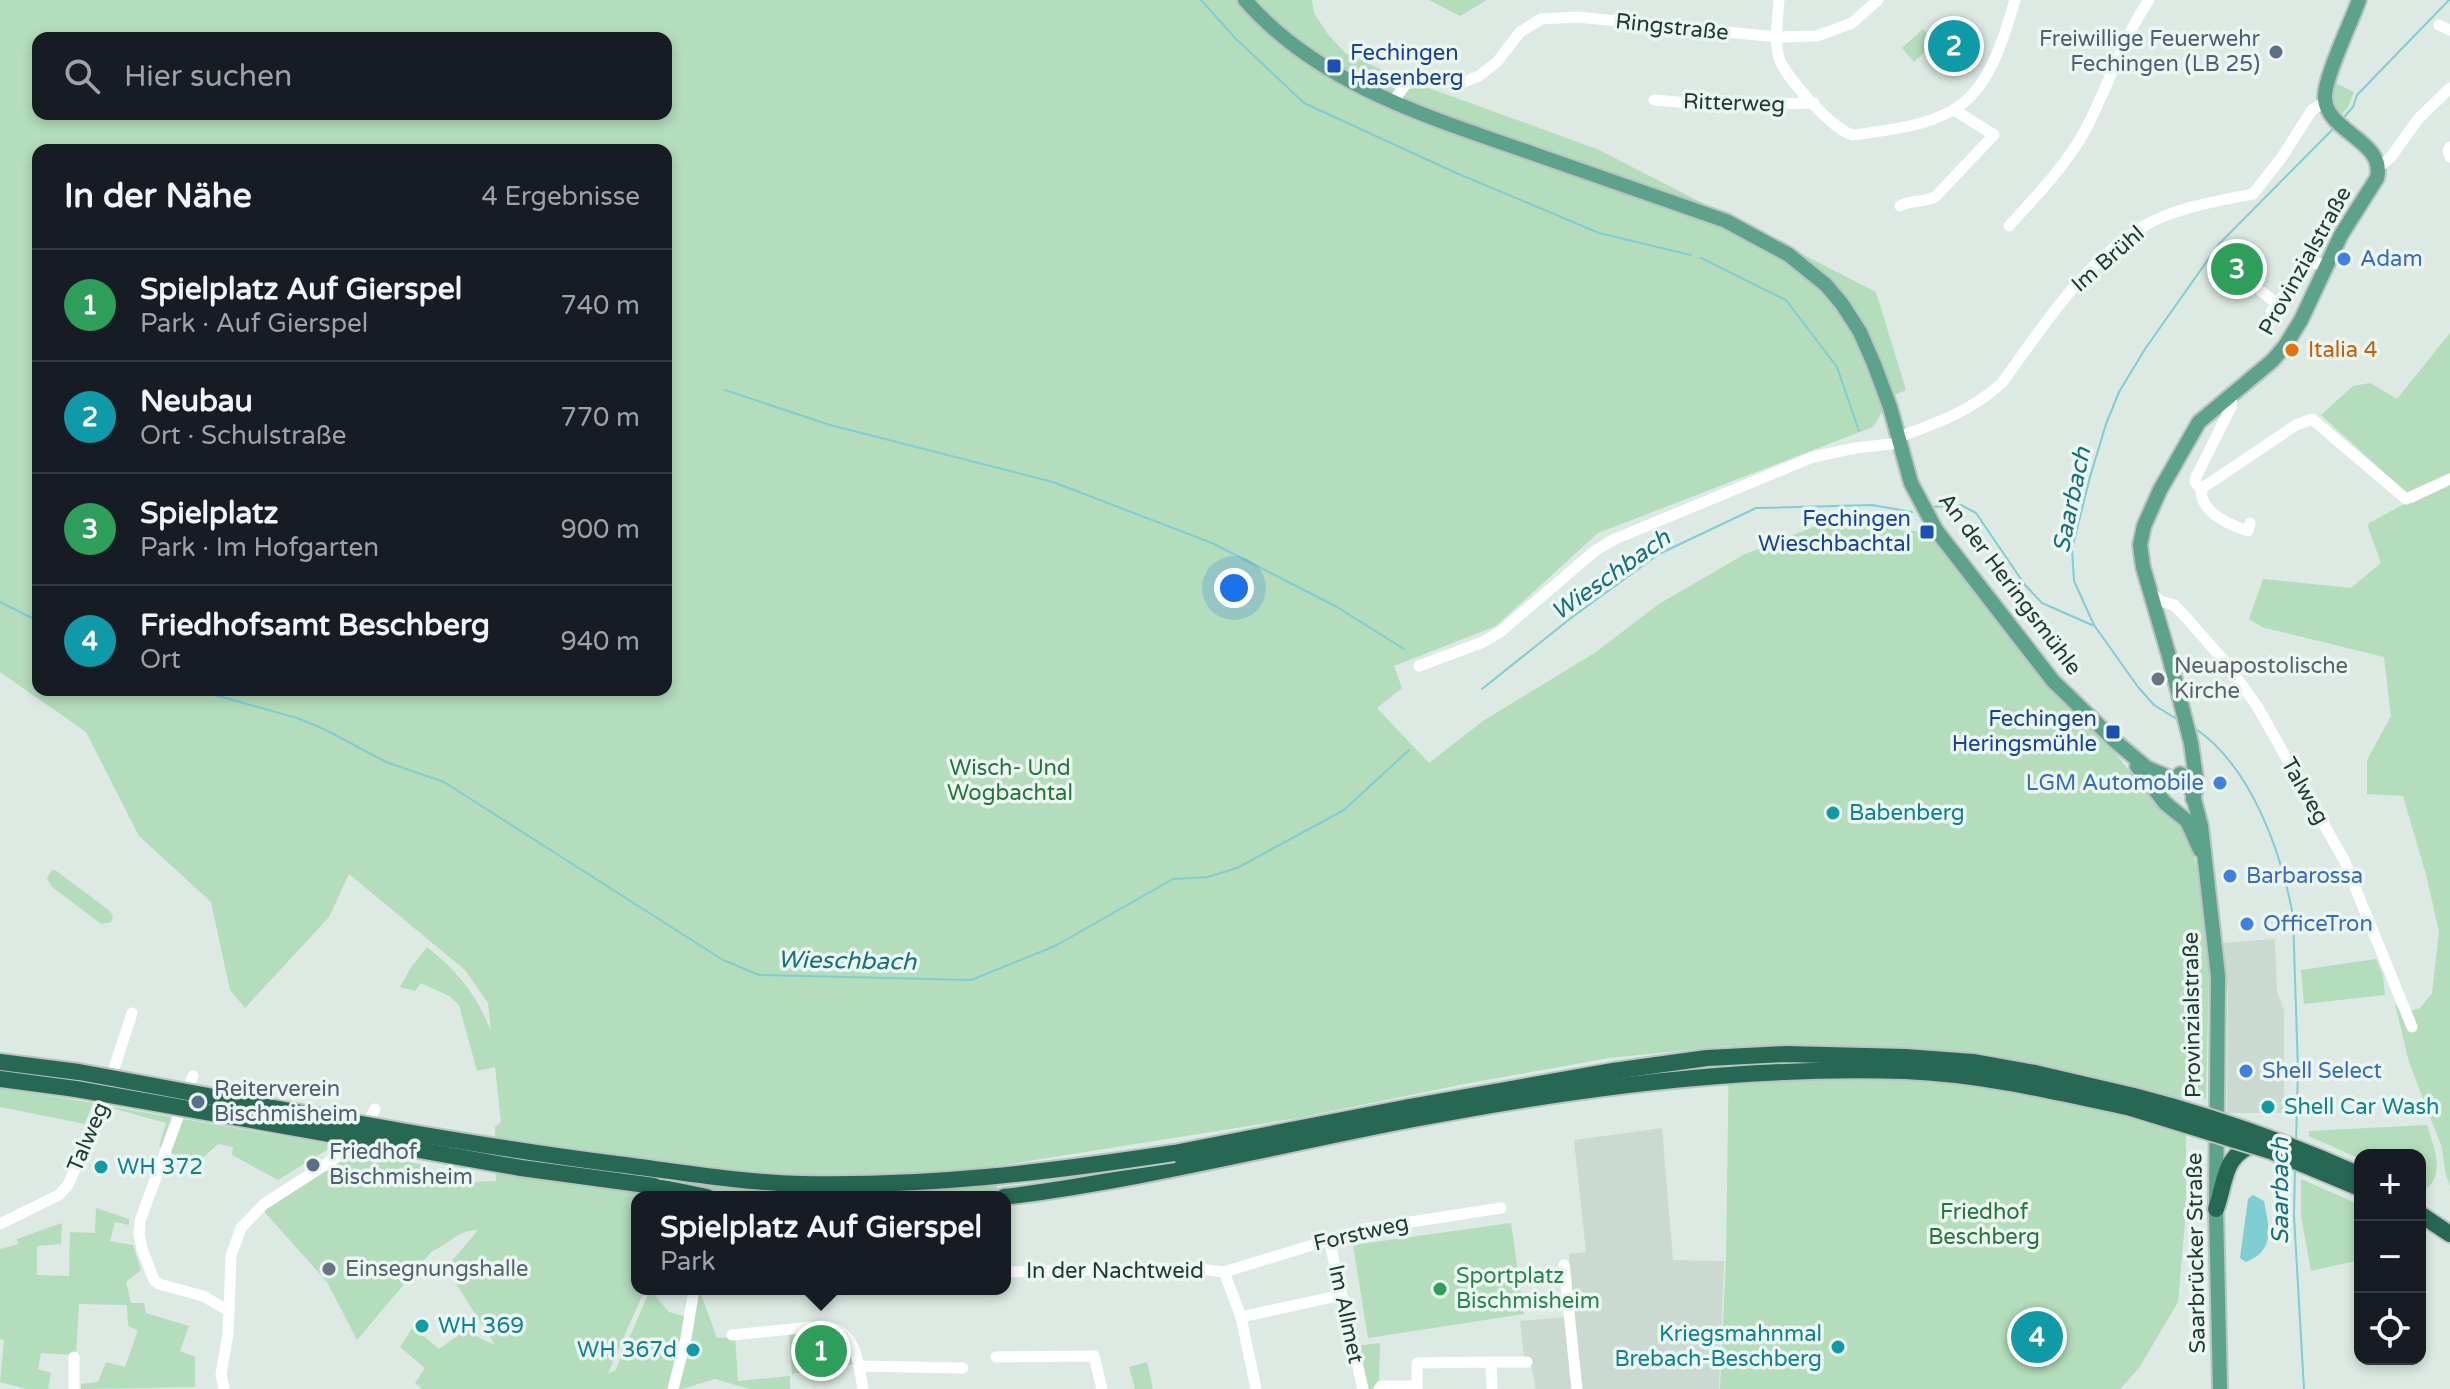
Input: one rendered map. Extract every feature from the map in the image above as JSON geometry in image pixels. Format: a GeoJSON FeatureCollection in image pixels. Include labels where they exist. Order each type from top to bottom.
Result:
{"type":"FeatureCollection","features":[{"type":"Feature","properties":{"kind":"highway"},"geometry":{"type":"LineString","coordinates":[[0,1062],[521,1168],[678,1191]]}},
{"type":"Feature","properties":{"kind":"highway"},"geometry":{"type":"LineString","coordinates":[[0,1079],[78,1080],[523,1152],[714,1178],[800,1184],[888,1184],[983,1179],[1257,1144],[1614,1086],[1709,1075],[1786,1071],[1907,1071],[1974,1076],[2133,1102],[2252,1130],[2354,1174]]}},
{"type":"Feature","properties":{"kind":"highway"},"geometry":{"type":"LineString","coordinates":[[2133,1102],[2354,1185]]}},
{"type":"Feature","properties":{"kind":"highway"},"geometry":{"type":"LineString","coordinates":[[2216,1124],[2354,1175]]}},
{"type":"Feature","properties":{"kind":"highway"},"geometry":{"type":"LineString","coordinates":[[2216,1209],[2230,1161],[2243,1148],[2265,1142],[2354,1184]]}},
{"type":"Feature","properties":{"kind":"highway"},"geometry":{"type":"LineString","coordinates":[[1011,1196],[1053,1190],[1257,1144]]}},
{"type":"Feature","properties":{"kind":"highway"},"geometry":{"type":"LineString","coordinates":[[2430,1215],[2450,1234]]}},
{"type":"Feature","properties":{"kind":"main road","name":"An der Heringsmühle"},"geometry":{"type":"LineString","coordinates":[[1245,0],[1278,33],[1315,62],[1356,86],[1726,221],[1789,255],[1826,285],[1853,320],[1874,364],[1919,501],[1937,532],[1967,567],[2041,667],[2115,741],[2165,803],[2187,821],[2200,850]]}},
{"type":"Feature","properties":{"kind":"main road"},"geometry":{"type":"LineString","coordinates":[[2359,0],[2327,79],[2325,102],[2338,124],[2369,150],[2379,167]]}},
{"type":"Feature","properties":{"kind":"main road","name":"Provinzialstraße"},"geometry":{"type":"LineString","coordinates":[[2188,801],[2197,790],[2191,741],[2140,545],[2147,515],[2192,432],[2285,346],[2301,320],[2326,264],[2377,178],[2379,167]]}},
{"type":"Feature","properties":{"kind":"main road","name":"An der Heringsmühle"},"geometry":{"type":"LineString","coordinates":[[2115,741],[2147,768],[2173,780]]}},
{"type":"Feature","properties":{"kind":"main road"},"geometry":{"type":"LineString","coordinates":[[2173,780],[2188,779],[2188,801],[2170,799],[2173,780],[2191,741]]}},
{"type":"Feature","properties":{"kind":"main road","name":"An der Heringsmühle"},"geometry":{"type":"LineString","coordinates":[[2137,766],[2173,780]]}},
{"type":"Feature","properties":{"kind":"main road","name":"Provinzialstraße"},"geometry":{"type":"LineString","coordinates":[[2188,801],[2206,866]]}},
{"type":"Feature","properties":{"kind":"main road","name":"Provinzialstraße"},"geometry":{"type":"LineString","coordinates":[[2188,801],[2201,826],[2218,976],[2216,1124]]}},
{"type":"Feature","properties":{"kind":"main road","name":"Saarbrücker Straße"},"geometry":{"type":"LineString","coordinates":[[2216,1124],[2220,1389]]}},
{"type":"Feature","properties":{"kind":"street"},"geometry":{"type":"LineString","coordinates":[[1779,0],[1779,58],[1814,103],[1844,133],[1853,135],[1928,122],[1956,111],[1989,73],[1999,53],[2015,0]]}},
{"type":"Feature","properties":{"kind":"street","name":"Ringstraße"},"geometry":{"type":"LineString","coordinates":[[1393,102],[1405,85],[1412,82],[1467,81],[1479,76],[1497,62],[1520,32],[1541,19],[1578,17],[1777,37],[1817,36],[1852,23],[1878,0]]}},
{"type":"Feature","properties":{"kind":"street"},"geometry":{"type":"LineString","coordinates":[[2009,226],[2056,173],[2083,133],[2149,0]]}},
{"type":"Feature","properties":{"kind":"street"},"geometry":{"type":"LineString","coordinates":[[2379,167],[2391,157],[2418,119],[2450,88]]}},
{"type":"Feature","properties":{"kind":"street","name":"Ritterweg"},"geometry":{"type":"LineString","coordinates":[[1654,100],[1712,105],[1814,103]]}},
{"type":"Feature","properties":{"kind":"street","name":"Im Brühl"},"geometry":{"type":"LineString","coordinates":[[1419,666],[1483,642],[1500,632],[1596,550],[1615,539],[1813,457],[1900,440],[1962,413],[2002,383],[2071,289],[2137,230],[2180,212],[2253,194],[2282,157],[2312,110],[2325,102]]}},
{"type":"Feature","properties":{"kind":"street"},"geometry":{"type":"LineString","coordinates":[[1956,111],[2005,143]]}},
{"type":"Feature","properties":{"kind":"street"},"geometry":{"type":"LineString","coordinates":[[1900,206],[1911,199],[1925,201],[1935,197],[1994,135]]}},
{"type":"Feature","properties":{"kind":"street"},"geometry":{"type":"LineString","coordinates":[[2450,147],[2450,157]]}},
{"type":"Feature","properties":{"kind":"street"},"geometry":{"type":"LineString","coordinates":[[2261,291],[2274,308],[2308,263],[2326,264]]}},
{"type":"Feature","properties":{"kind":"street"},"geometry":{"type":"LineString","coordinates":[[2232,393],[2231,407],[2195,482],[2201,489],[2201,498],[2215,515],[2248,531],[2250,523]]}},
{"type":"Feature","properties":{"kind":"street"},"geometry":{"type":"LineString","coordinates":[[2201,489],[2296,425],[2312,419],[2406,499],[2450,479]]}},
{"type":"Feature","properties":{"kind":"street","name":"Talweg"},"geometry":{"type":"LineString","coordinates":[[2149,589],[2160,601],[2174,605],[2182,613],[2226,663],[2257,706],[2344,860],[2412,1027]]}},
{"type":"Feature","properties":{"kind":"street","name":"Talweg"},"geometry":{"type":"LineString","coordinates":[[0,1224],[53,1199],[68,1185],[100,1112],[132,1013]]}},
{"type":"Feature","properties":{"kind":"street"},"geometry":{"type":"LineString","coordinates":[[193,1076],[140,1221],[139,1234],[154,1280],[203,1296],[229,1311]]}},
{"type":"Feature","properties":{"kind":"street"},"geometry":{"type":"LineString","coordinates":[[224,1389],[221,1374],[233,1248],[245,1223],[264,1204],[356,1145],[375,1109]]}},
{"type":"Feature","properties":{"kind":"street","name":"Forstweg"},"geometry":{"type":"LineString","coordinates":[[1224,1272],[1377,1226],[1501,1208]]}},
{"type":"Feature","properties":{"kind":"street","name":"Im Allmet"},"geometry":{"type":"LineString","coordinates":[[1329,1239],[1363,1389]]}},
{"type":"Feature","properties":{"kind":"street"},"geometry":{"type":"LineString","coordinates":[[1564,1265],[1577,1389]]}},
{"type":"Feature","properties":{"kind":"street","name":"In der Nachtweid"},"geometry":{"type":"LineString","coordinates":[[1011,1272],[1191,1268],[1224,1272]]}},
{"type":"Feature","properties":{"kind":"street"},"geometry":{"type":"LineString","coordinates":[[1224,1272],[1241,1317],[1256,1389]]}},
{"type":"Feature","properties":{"kind":"street"},"geometry":{"type":"LineString","coordinates":[[673,1389],[693,1295]]}},
{"type":"Feature","properties":{"kind":"street"},"geometry":{"type":"LineString","coordinates":[[1241,1317],[1342,1295]]}},
{"type":"Feature","properties":{"kind":"street"},"geometry":{"type":"LineString","coordinates":[[732,1335],[827,1326],[848,1337],[856,1351],[863,1389]]}},
{"type":"Feature","properties":{"kind":"street"},"geometry":{"type":"LineString","coordinates":[[996,1357],[1094,1356],[1102,1389]]}},
{"type":"Feature","properties":{"kind":"street"},"geometry":{"type":"LineString","coordinates":[[74,1357],[74,1389]]}},
{"type":"Feature","properties":{"kind":"street"},"geometry":{"type":"LineString","coordinates":[[1491,1362],[1492,1389]]}},
{"type":"Feature","properties":{"kind":"street"},"geometry":{"type":"LineString","coordinates":[[1379,1389],[1381,1386],[1417,1387],[1417,1363],[1527,1362]]}},
{"type":"Feature","properties":{"kind":"street"},"geometry":{"type":"LineString","coordinates":[[859,1366],[963,1368]]}},
{"type":"Feature","properties":{"kind":"shaded area"},"geometry":{"type":"Polygon","coordinates":[[[2275,939],[2277,992],[2284,1010],[2284,1113],[2227,1113],[2228,995],[2222,943],[2275,939]]]}},
{"type":"Feature","properties":{"kind":"shaded area"},"geometry":{"type":"Polygon","coordinates":[[[1662,1128],[1673,1260],[1724,1261],[1719,1389],[1536,1389],[1530,1360],[1524,1357],[1520,1321],[1575,1316],[1569,1254],[1586,1252],[1574,1140],[1662,1128]]]}},
{"type":"Feature","properties":{"kind":"green space","name":"Wisch- Und Wogbachtal"},"geometry":{"type":"Polygon","coordinates":[[[0,0],[1312,0],[1314,13],[1345,53],[1398,77],[1597,149],[1876,292],[1906,390],[1892,396],[1873,427],[1598,533],[1496,626],[1394,666],[1402,688],[1377,708],[1429,763],[1483,721],[1596,652],[1659,604],[1745,554],[1816,526],[1875,519],[1897,526],[1902,531],[1928,533],[2040,677],[2110,747],[2165,814],[2185,831],[2197,867],[2209,971],[2206,1099],[2186,1094],[2186,1211],[2178,1302],[2139,1368],[2120,1389],[1720,1389],[1726,1259],[1729,1046],[1609,1058],[1298,1118],[997,1166],[997,1191],[631,1191],[631,1295],[642,1295],[608,1373],[615,1371],[648,1295],[654,1295],[669,1312],[691,1318],[697,1295],[701,1295],[717,1338],[735,1337],[738,1381],[790,1376],[790,1389],[750,1389],[715,1379],[682,1389],[422,1389],[415,1383],[425,1368],[400,1347],[413,1327],[439,1349],[470,1327],[478,1337],[495,1345],[446,1268],[478,1230],[460,1234],[432,1251],[357,1340],[327,1282],[262,1209],[354,1152],[425,1165],[437,1172],[472,1182],[496,1181],[495,1127],[501,1122],[495,1067],[477,1071],[459,1005],[449,996],[421,983],[415,991],[400,987],[427,947],[465,985],[491,1031],[488,1003],[465,970],[349,874],[329,917],[245,1008],[230,990],[211,902],[139,836],[86,732],[34,696],[672,696],[672,144],[32,144],[32,694],[0,672],[0,0]]]}},
{"type":"Feature","properties":{"kind":"green space"},"geometry":{"type":"Polygon","coordinates":[[[1429,0],[1487,0],[1460,16],[1429,0]]]}},
{"type":"Feature","properties":{"kind":"green space"},"geometry":{"type":"Polygon","coordinates":[[[1923,29],[1935,43],[1914,62],[1902,48],[1923,29]]]}},
{"type":"Feature","properties":{"kind":"green space"},"geometry":{"type":"Polygon","coordinates":[[[2333,82],[2354,92],[2340,116],[2331,99],[2333,82]]]}},
{"type":"Feature","properties":{"kind":"green space"},"geometry":{"type":"Polygon","coordinates":[[[2243,242],[2255,265],[2255,289],[2248,286],[2242,295],[2235,291],[2231,296],[2210,280],[2233,246],[2243,242]]]}},
{"type":"Feature","properties":{"kind":"green space"},"geometry":{"type":"Polygon","coordinates":[[[2450,333],[2450,476],[2409,495],[2321,415],[2353,386],[2370,383],[2397,399],[2450,333]]]}},
{"type":"Feature","properties":{"kind":"green space"},"geometry":{"type":"Polygon","coordinates":[[[2450,485],[2450,1185],[2442,1148],[2409,1062],[2395,1004],[2403,1013],[2420,1008],[2432,993],[2439,932],[2403,796],[2367,794],[2367,760],[2391,716],[2384,657],[2262,627],[2249,619],[2263,579],[2351,588],[2381,563],[2369,523],[2408,502],[2413,503],[2450,485]]]}},
{"type":"Feature","properties":{"kind":"green space"},"geometry":{"type":"Polygon","coordinates":[[[52,870],[110,911],[113,917],[111,922],[102,924],[97,921],[51,886],[47,878],[52,870]]]}},
{"type":"Feature","properties":{"kind":"green space"},"geometry":{"type":"Polygon","coordinates":[[[2376,959],[2383,975],[2385,995],[2304,1004],[2301,970],[2376,959]]]}},
{"type":"Feature","properties":{"kind":"green space"},"geometry":{"type":"Polygon","coordinates":[[[0,1088],[93,1103],[85,1124],[0,1107],[0,1088]]]}},
{"type":"Feature","properties":{"kind":"green space"},"geometry":{"type":"Polygon","coordinates":[[[101,1105],[335,1145],[278,1180],[232,1155],[233,1147],[218,1144],[195,1165],[159,1146],[166,1123],[101,1105]]]}},
{"type":"Feature","properties":{"kind":"green space"},"geometry":{"type":"Polygon","coordinates":[[[2427,1125],[2435,1151],[2435,1177],[2426,1188],[2426,1149],[2354,1149],[2354,1156],[2309,1136],[2309,1131],[2427,1125]]]}},
{"type":"Feature","properties":{"kind":"green space"},"geometry":{"type":"Polygon","coordinates":[[[2301,1179],[2354,1202],[2354,1261],[2311,1271],[2301,1216],[2301,1179]]]}},
{"type":"Feature","properties":{"kind":"green space"},"geometry":{"type":"Polygon","coordinates":[[[96,1208],[129,1219],[129,1225],[115,1222],[110,1241],[133,1245],[141,1270],[126,1282],[131,1303],[144,1303],[146,1313],[189,1326],[180,1351],[195,1357],[195,1387],[81,1389],[81,1384],[98,1382],[106,1362],[125,1367],[138,1330],[128,1326],[127,1305],[79,1304],[76,1355],[41,1353],[38,1369],[51,1373],[48,1389],[26,1389],[0,1382],[4,1340],[0,1339],[0,1249],[18,1244],[17,1239],[62,1223],[61,1244],[37,1246],[37,1275],[69,1276],[70,1232],[95,1233],[96,1208]]]}},
{"type":"Feature","properties":{"kind":"green space","name":"Sportplatz Bischmisheim"},"geometry":{"type":"Polygon","coordinates":[[[1511,1223],[1524,1314],[1368,1338],[1353,1245],[1511,1223]]]}},
{"type":"Feature","properties":{"kind":"green space"},"geometry":{"type":"Polygon","coordinates":[[[826,1330],[845,1340],[854,1364],[792,1374],[789,1333],[826,1330]]]}},
{"type":"Feature","properties":{"kind":"green space"},"geometry":{"type":"Polygon","coordinates":[[[1380,1343],[1379,1381],[1373,1389],[1366,1389],[1356,1346],[1380,1343]]]}},
{"type":"Feature","properties":{"kind":"green space"},"geometry":{"type":"Polygon","coordinates":[[[1147,1362],[1153,1389],[1135,1389],[1129,1367],[1147,1362]]]}},
{"type":"Feature","properties":{"kind":"water"},"geometry":{"type":"Polygon","coordinates":[[[2253,1195],[2264,1201],[2268,1237],[2262,1251],[2246,1262],[2240,1258],[2248,1199],[2253,1195]]]}},
{"type":"Feature","properties":{"kind":"waterway"},"geometry":{"type":"LineString","coordinates":[[1201,0],[1236,39],[1304,103],[1454,172],[1599,233],[1691,255]]}},
{"type":"Feature","properties":{"kind":"waterway","name":"Saarbach"},"geometry":{"type":"LineString","coordinates":[[2344,117],[2353,107],[2357,95],[2449,0]]}},
{"type":"Feature","properties":{"kind":"waterway","name":"Saarbach"},"geometry":{"type":"LineString","coordinates":[[2180,721],[2154,705],[2138,687],[2094,625],[2074,581],[2072,549],[2090,477],[2119,392],[2145,349],[2219,244],[2334,128]]}},
{"type":"Feature","properties":{"kind":"waterway"},"geometry":{"type":"LineString","coordinates":[[1701,258],[1786,300],[1837,367],[1859,431]]}},
{"type":"Feature","properties":{"kind":"waterway"},"geometry":{"type":"LineString","coordinates":[[725,390],[830,425],[1053,482],[1212,543],[1337,607],[1404,649]]}},
{"type":"Feature","properties":{"kind":"waterway","name":"Wieschbach"},"geometry":{"type":"LineString","coordinates":[[1482,689],[1571,618],[1659,554],[1756,508],[1872,505],[1912,512]]}},
{"type":"Feature","properties":{"kind":"waterway","name":"Wieschbach"},"geometry":{"type":"LineString","coordinates":[[1931,507],[1961,505],[1976,513],[2025,585],[2042,603],[2092,625]]}},
{"type":"Feature","properties":{"kind":"waterway","name":"Wieschbach"},"geometry":{"type":"LineString","coordinates":[[0,602],[32,618]]}},
{"type":"Feature","properties":{"kind":"waterway","name":"Wieschbach"},"geometry":{"type":"LineString","coordinates":[[218,696],[297,718],[386,762],[444,782],[723,960],[759,975],[971,980],[1055,946],[1173,879],[1208,877],[1237,868],[1344,810],[1409,750]]}},
{"type":"Feature","properties":{"kind":"waterway","name":"Saarbach"},"geometry":{"type":"LineString","coordinates":[[2193,727],[2213,743],[2247,786],[2271,838],[2288,891],[2293,916],[2298,1071],[2296,1142]]}},
{"type":"Feature","properties":{"kind":"waterway","name":"Saarbach"},"geometry":{"type":"LineString","coordinates":[[2295,1168],[2294,1216],[2304,1389]]}},
{"type":"Feature","properties":{"kind":"place","name":"Neubau"},"geometry":{"type":"Point","coordinates":[1954,46]}},
{"type":"Feature","properties":{"kind":"place","name":"Freiwillige Feuerwehr Fechingen (LB 25)"},"geometry":{"type":"Point","coordinates":[2276,52]}},
{"type":"Feature","properties":{"kind":"place","name":"Fechingen Hasenberg"},"geometry":{"type":"Point","coordinates":[1334,66]}},
{"type":"Feature","properties":{"kind":"place","name":"Adam"},"geometry":{"type":"Point","coordinates":[2344,259]}},
{"type":"Feature","properties":{"kind":"place","name":"Spielplatz"},"geometry":{"type":"Point","coordinates":[2237,269]}},
{"type":"Feature","properties":{"kind":"place","name":"Italia 4"},"geometry":{"type":"Point","coordinates":[2292,350]}},
{"type":"Feature","properties":{"kind":"place","name":"Fechingen Wieschbachtal"},"geometry":{"type":"Point","coordinates":[1927,532]}},
{"type":"Feature","properties":{"kind":"place","name":"Neuapostolische Kirche"},"geometry":{"type":"Point","coordinates":[2158,679]}},
{"type":"Feature","properties":{"kind":"place","name":"Fechingen Heringsmühle"},"geometry":{"type":"Point","coordinates":[2113,732]}},
{"type":"Feature","properties":{"kind":"place","name":"LGM Automobile"},"geometry":{"type":"Point","coordinates":[2220,783]}},
{"type":"Feature","properties":{"kind":"place","name":"Babenberg"},"geometry":{"type":"Point","coordinates":[1833,813]}},
{"type":"Feature","properties":{"kind":"place","name":"Barbarossa"},"geometry":{"type":"Point","coordinates":[2230,876]}},
{"type":"Feature","properties":{"kind":"place","name":"OfficeTron"},"geometry":{"type":"Point","coordinates":[2247,924]}},
{"type":"Feature","properties":{"kind":"place","name":"Shell Select"},"geometry":{"type":"Point","coordinates":[2246,1071]}},
{"type":"Feature","properties":{"kind":"place","name":"Reiterverein Bischmisheim"},"geometry":{"type":"Point","coordinates":[198,1102]}},
{"type":"Feature","properties":{"kind":"place","name":"Shell Car Wash"},"geometry":{"type":"Point","coordinates":[2268,1107]}},
{"type":"Feature","properties":{"kind":"place","name":"Friedhof Bischmisheim"},"geometry":{"type":"Point","coordinates":[313,1165]}},
{"type":"Feature","properties":{"kind":"place","name":"WH 372"},"geometry":{"type":"Point","coordinates":[101,1167]}},
{"type":"Feature","properties":{"kind":"place","name":"Einsegnungshalle"},"geometry":{"type":"Point","coordinates":[329,1269]}},
{"type":"Feature","properties":{"kind":"place","name":"Sportplatz Bischmisheim"},"geometry":{"type":"Point","coordinates":[1440,1289]}},
{"type":"Feature","properties":{"kind":"place","name":"WH 369"},"geometry":{"type":"Point","coordinates":[422,1326]}},
{"type":"Feature","properties":{"kind":"place","name":"Friedhofsamt Beschberg"},"geometry":{"type":"Point","coordinates":[2037,1337]}},
{"type":"Feature","properties":{"kind":"place","name":"Kriegsmahnmal Brebach-Beschberg"},"geometry":{"type":"Point","coordinates":[1838,1347]}},
{"type":"Feature","properties":{"kind":"place","name":"WH 367d"},"geometry":{"type":"Point","coordinates":[693,1350]}},
{"type":"Feature","properties":{"kind":"place","name":"Spielplatz Auf Gierspel"},"geometry":{"type":"Point","coordinates":[821,1351]}},
{"type":"Feature","properties":{"kind":"park label","name":"Friedhof Beschberg"},"geometry":{"type":"Point","coordinates":[1984,1224]}}]}
